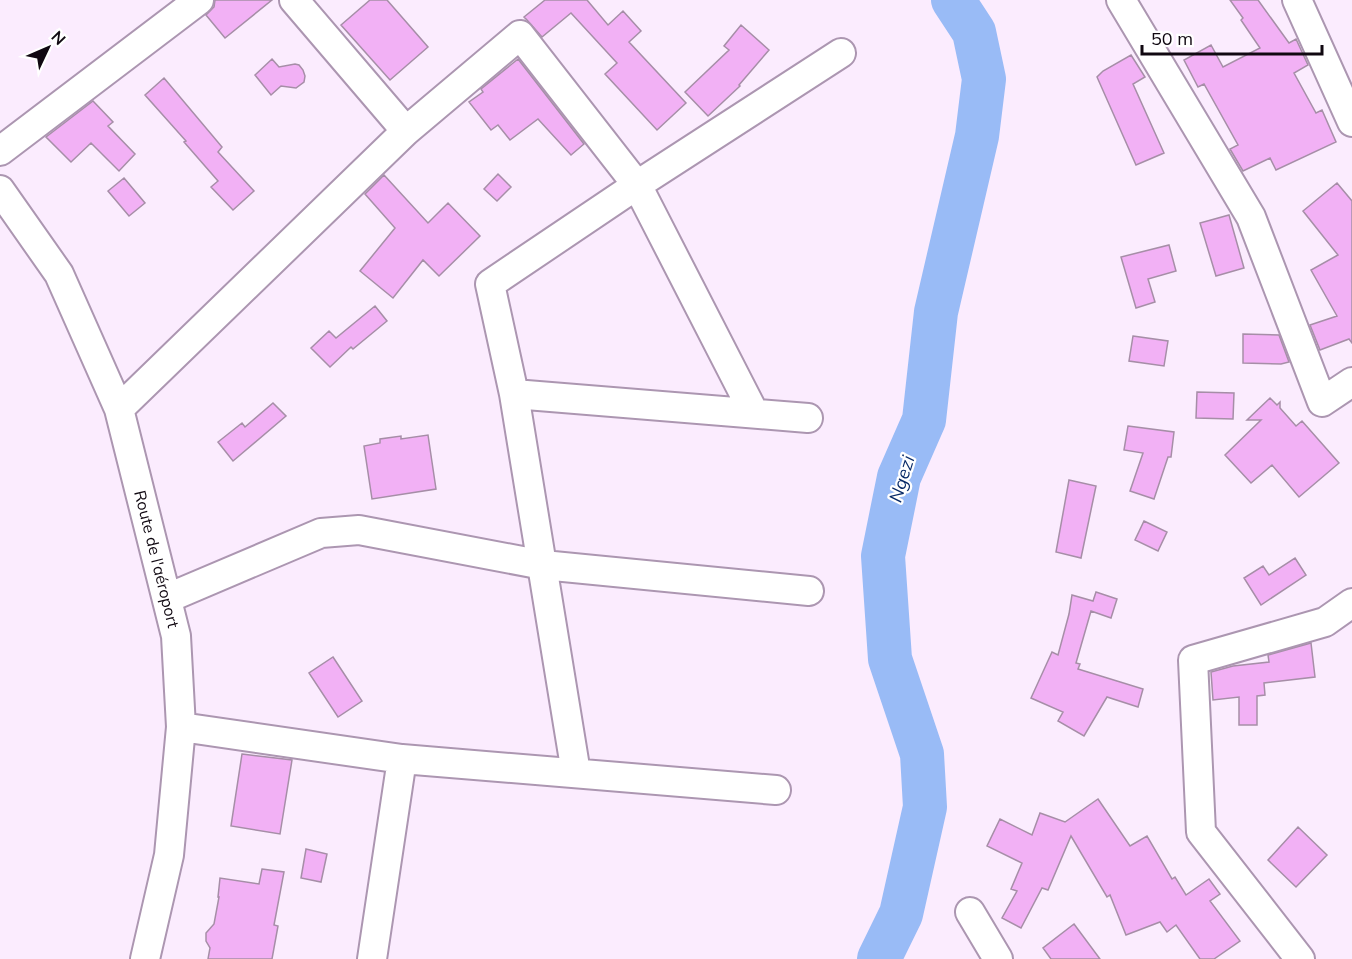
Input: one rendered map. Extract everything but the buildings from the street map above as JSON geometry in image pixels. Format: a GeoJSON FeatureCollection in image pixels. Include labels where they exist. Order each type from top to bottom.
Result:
{"type":"FeatureCollection","features":[{"type":"Feature","properties":{"kind":"street"},"geometry":{"type":"LineString","coordinates":[[0,151],[199,0]]}},
{"type":"Feature","properties":{"kind":"street"},"geometry":{"type":"LineString","coordinates":[[294,0],[406,131]]}},
{"type":"Feature","properties":{"kind":"street"},"geometry":{"type":"LineString","coordinates":[[1121,0],[1251,217],[1322,402],[1352,382]]}},
{"type":"Feature","properties":{"kind":"street"},"geometry":{"type":"LineString","coordinates":[[1297,0],[1352,122]]}},
{"type":"Feature","properties":{"kind":"street"},"geometry":{"type":"LineString","coordinates":[[118,409],[406,131],[520,35],[637,185],[754,413]]}},
{"type":"Feature","properties":{"kind":"street"},"geometry":{"type":"LineString","coordinates":[[576,773],[514,394],[490,284],[637,185],[841,53]]}},
{"type":"Feature","properties":{"kind":"street","name":"Route de l'aéroport"},"geometry":{"type":"LineString","coordinates":[[0,190],[59,274],[118,409],[176,636],[181,727],[169,855],[146,959]]}},
{"type":"Feature","properties":{"kind":"street"},"geometry":{"type":"LineString","coordinates":[[514,394],[808,418]]}},
{"type":"Feature","properties":{"kind":"street"},"geometry":{"type":"LineString","coordinates":[[168,598],[321,533],[359,530],[543,565],[809,591]]}},
{"type":"Feature","properties":{"kind":"street"},"geometry":{"type":"LineString","coordinates":[[1300,959],[1201,832],[1193,660],[1325,622],[1352,603]]}},
{"type":"Feature","properties":{"kind":"street"},"geometry":{"type":"LineString","coordinates":[[181,727],[402,759],[776,790]]}},
{"type":"Feature","properties":{"kind":"street"},"geometry":{"type":"LineString","coordinates":[[372,959],[402,759]]}},
{"type":"Feature","properties":{"kind":"street"},"geometry":{"type":"LineString","coordinates":[[970,912],[998,959]]}},
{"type":"Feature","properties":{"kind":"waterway","name":"Ngezi"},"geometry":{"type":"LineString","coordinates":[[879,959],[901,914],[925,807],[922,754],[890,659],[883,556],[899,477],[924,420],[936,312],[977,136],[984,79],[974,32],[953,0]]}}]}
